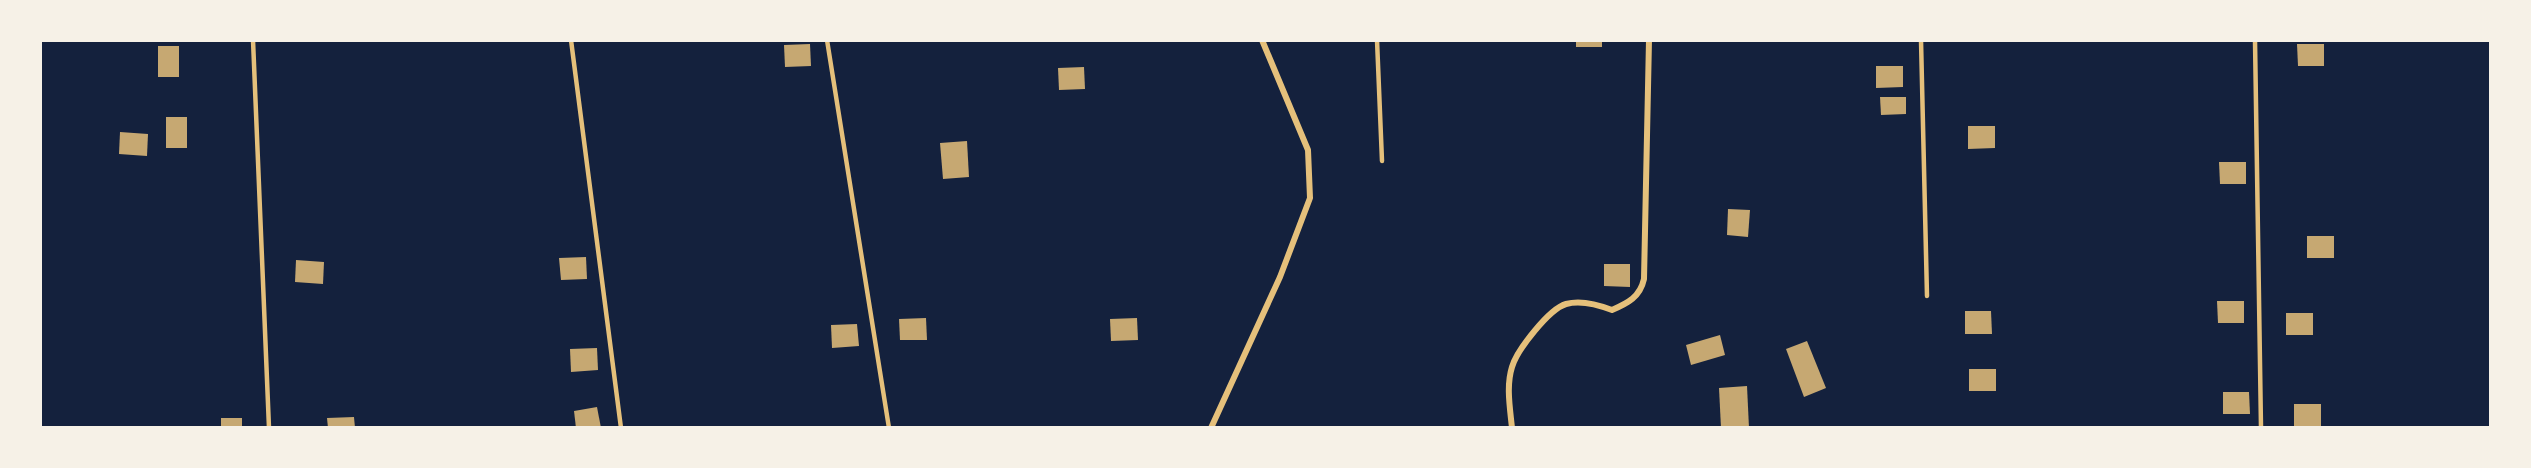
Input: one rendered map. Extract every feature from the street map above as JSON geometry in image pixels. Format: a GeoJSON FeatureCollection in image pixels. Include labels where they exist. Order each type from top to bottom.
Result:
{"type":"FeatureCollection","features":[{"type":"Feature","properties":{"kind":"street"},"geometry":{"type":"LineString","coordinates":[[1211,428],[1280,277],[1310,198],[1308,150],[1262,40]]}},
{"type":"Feature","properties":{"kind":"street"},"geometry":{"type":"LineString","coordinates":[[1512,428],[1509,392],[1512,367],[1531,332],[1565,304],[1596,304],[1612,310],[1630,302],[1642,288],[1649,40]]}},
{"type":"Feature","properties":{"kind":"lane"},"geometry":{"type":"LineString","coordinates":[[253,40],[269,428]]}},
{"type":"Feature","properties":{"kind":"lane"},"geometry":{"type":"LineString","coordinates":[[571,40],[621,428]]}},
{"type":"Feature","properties":{"kind":"lane"},"geometry":{"type":"LineString","coordinates":[[827,40],[889,428]]}},
{"type":"Feature","properties":{"kind":"lane"},"geometry":{"type":"LineString","coordinates":[[1377,40],[1382,161]]}},
{"type":"Feature","properties":{"kind":"lane"},"geometry":{"type":"LineString","coordinates":[[1921,40],[1927,296]]}},
{"type":"Feature","properties":{"kind":"lane"},"geometry":{"type":"LineString","coordinates":[[2255,40],[2261,428]]}},
{"type":"Feature","properties":{"kind":"building"},"geometry":{"type":"Polygon","coordinates":[[[1576,40],[1602,40],[1602,47],[1576,47],[1576,40]]]}},
{"type":"Feature","properties":{"kind":"building"},"geometry":{"type":"Polygon","coordinates":[[[810,44],[811,66],[785,67],[784,45],[810,44]]]}},
{"type":"Feature","properties":{"kind":"building"},"geometry":{"type":"Polygon","coordinates":[[[2297,44],[2324,44],[2324,66],[2298,66],[2297,44]]]}},
{"type":"Feature","properties":{"kind":"building"},"geometry":{"type":"Polygon","coordinates":[[[158,46],[179,46],[179,77],[158,77],[158,46]]]}},
{"type":"Feature","properties":{"kind":"building"},"geometry":{"type":"Polygon","coordinates":[[[1876,66],[1903,66],[1903,87],[1876,88],[1876,66]]]}},
{"type":"Feature","properties":{"kind":"building"},"geometry":{"type":"Polygon","coordinates":[[[1084,67],[1085,89],[1059,90],[1058,68],[1084,67]]]}},
{"type":"Feature","properties":{"kind":"building"},"geometry":{"type":"Polygon","coordinates":[[[1880,97],[1906,97],[1906,114],[1881,115],[1880,97]]]}},
{"type":"Feature","properties":{"kind":"building"},"geometry":{"type":"Polygon","coordinates":[[[166,117],[187,117],[187,148],[166,148],[166,117]]]}},
{"type":"Feature","properties":{"kind":"building"},"geometry":{"type":"Polygon","coordinates":[[[1968,126],[1995,126],[1995,148],[1968,149],[1968,126]]]}},
{"type":"Feature","properties":{"kind":"building"},"geometry":{"type":"Polygon","coordinates":[[[120,132],[148,134],[147,156],[119,154],[120,132]]]}},
{"type":"Feature","properties":{"kind":"building"},"geometry":{"type":"Polygon","coordinates":[[[967,141],[969,177],[943,179],[940,143],[967,141]]]}},
{"type":"Feature","properties":{"kind":"building"},"geometry":{"type":"Polygon","coordinates":[[[2219,162],[2246,162],[2246,184],[2220,184],[2219,162]]]}},
{"type":"Feature","properties":{"kind":"building"},"geometry":{"type":"Polygon","coordinates":[[[1728,209],[1750,210],[1748,237],[1727,235],[1728,209]]]}},
{"type":"Feature","properties":{"kind":"building"},"geometry":{"type":"Polygon","coordinates":[[[2307,236],[2334,236],[2334,258],[2307,258],[2307,236]]]}},
{"type":"Feature","properties":{"kind":"building"},"geometry":{"type":"Polygon","coordinates":[[[586,257],[587,279],[561,280],[559,258],[586,257]]]}},
{"type":"Feature","properties":{"kind":"building"},"geometry":{"type":"Polygon","coordinates":[[[296,260],[324,262],[323,284],[295,282],[296,260]]]}},
{"type":"Feature","properties":{"kind":"building"},"geometry":{"type":"Polygon","coordinates":[[[1604,264],[1630,264],[1630,287],[1604,286],[1604,264]]]}},
{"type":"Feature","properties":{"kind":"building"},"geometry":{"type":"Polygon","coordinates":[[[2217,301],[2244,301],[2244,323],[2218,323],[2217,301]]]}},
{"type":"Feature","properties":{"kind":"building"},"geometry":{"type":"Polygon","coordinates":[[[1965,311],[1991,311],[1992,334],[1965,334],[1965,311]]]}},
{"type":"Feature","properties":{"kind":"building"},"geometry":{"type":"Polygon","coordinates":[[[2286,313],[2313,313],[2313,335],[2286,335],[2286,313]]]}},
{"type":"Feature","properties":{"kind":"building"},"geometry":{"type":"Polygon","coordinates":[[[926,318],[927,340],[900,340],[899,319],[926,318]]]}},
{"type":"Feature","properties":{"kind":"building"},"geometry":{"type":"Polygon","coordinates":[[[1137,318],[1138,340],[1111,341],[1110,319],[1137,318]]]}},
{"type":"Feature","properties":{"kind":"building"},"geometry":{"type":"Polygon","coordinates":[[[857,324],[859,346],[832,348],[831,325],[857,324]]]}},
{"type":"Feature","properties":{"kind":"building"},"geometry":{"type":"Polygon","coordinates":[[[1720,335],[1725,355],[1691,365],[1686,345],[1720,335]]]}},
{"type":"Feature","properties":{"kind":"building"},"geometry":{"type":"Polygon","coordinates":[[[1807,341],[1826,388],[1804,397],[1786,349],[1807,341]]]}},
{"type":"Feature","properties":{"kind":"building"},"geometry":{"type":"Polygon","coordinates":[[[597,348],[598,370],[571,372],[570,349],[597,348]]]}},
{"type":"Feature","properties":{"kind":"building"},"geometry":{"type":"Polygon","coordinates":[[[1969,369],[1996,369],[1996,391],[1969,391],[1969,369]]]}},
{"type":"Feature","properties":{"kind":"building"},"geometry":{"type":"Polygon","coordinates":[[[1747,386],[1749,428],[1721,428],[1719,388],[1747,386]]]}},
{"type":"Feature","properties":{"kind":"building"},"geometry":{"type":"Polygon","coordinates":[[[2223,392],[2249,392],[2250,414],[2223,414],[2223,392]]]}},
{"type":"Feature","properties":{"kind":"building"},"geometry":{"type":"Polygon","coordinates":[[[2294,404],[2321,404],[2321,426],[2294,426],[2294,404]]]}},
{"type":"Feature","properties":{"kind":"building"},"geometry":{"type":"Polygon","coordinates":[[[597,407],[601,428],[576,428],[574,411],[597,407]]]}},
{"type":"Feature","properties":{"kind":"building"},"geometry":{"type":"Polygon","coordinates":[[[354,417],[355,428],[328,428],[327,418],[354,417]]]}},
{"type":"Feature","properties":{"kind":"building"},"geometry":{"type":"Polygon","coordinates":[[[221,418],[242,418],[242,428],[221,428],[221,418]]]}}]}
